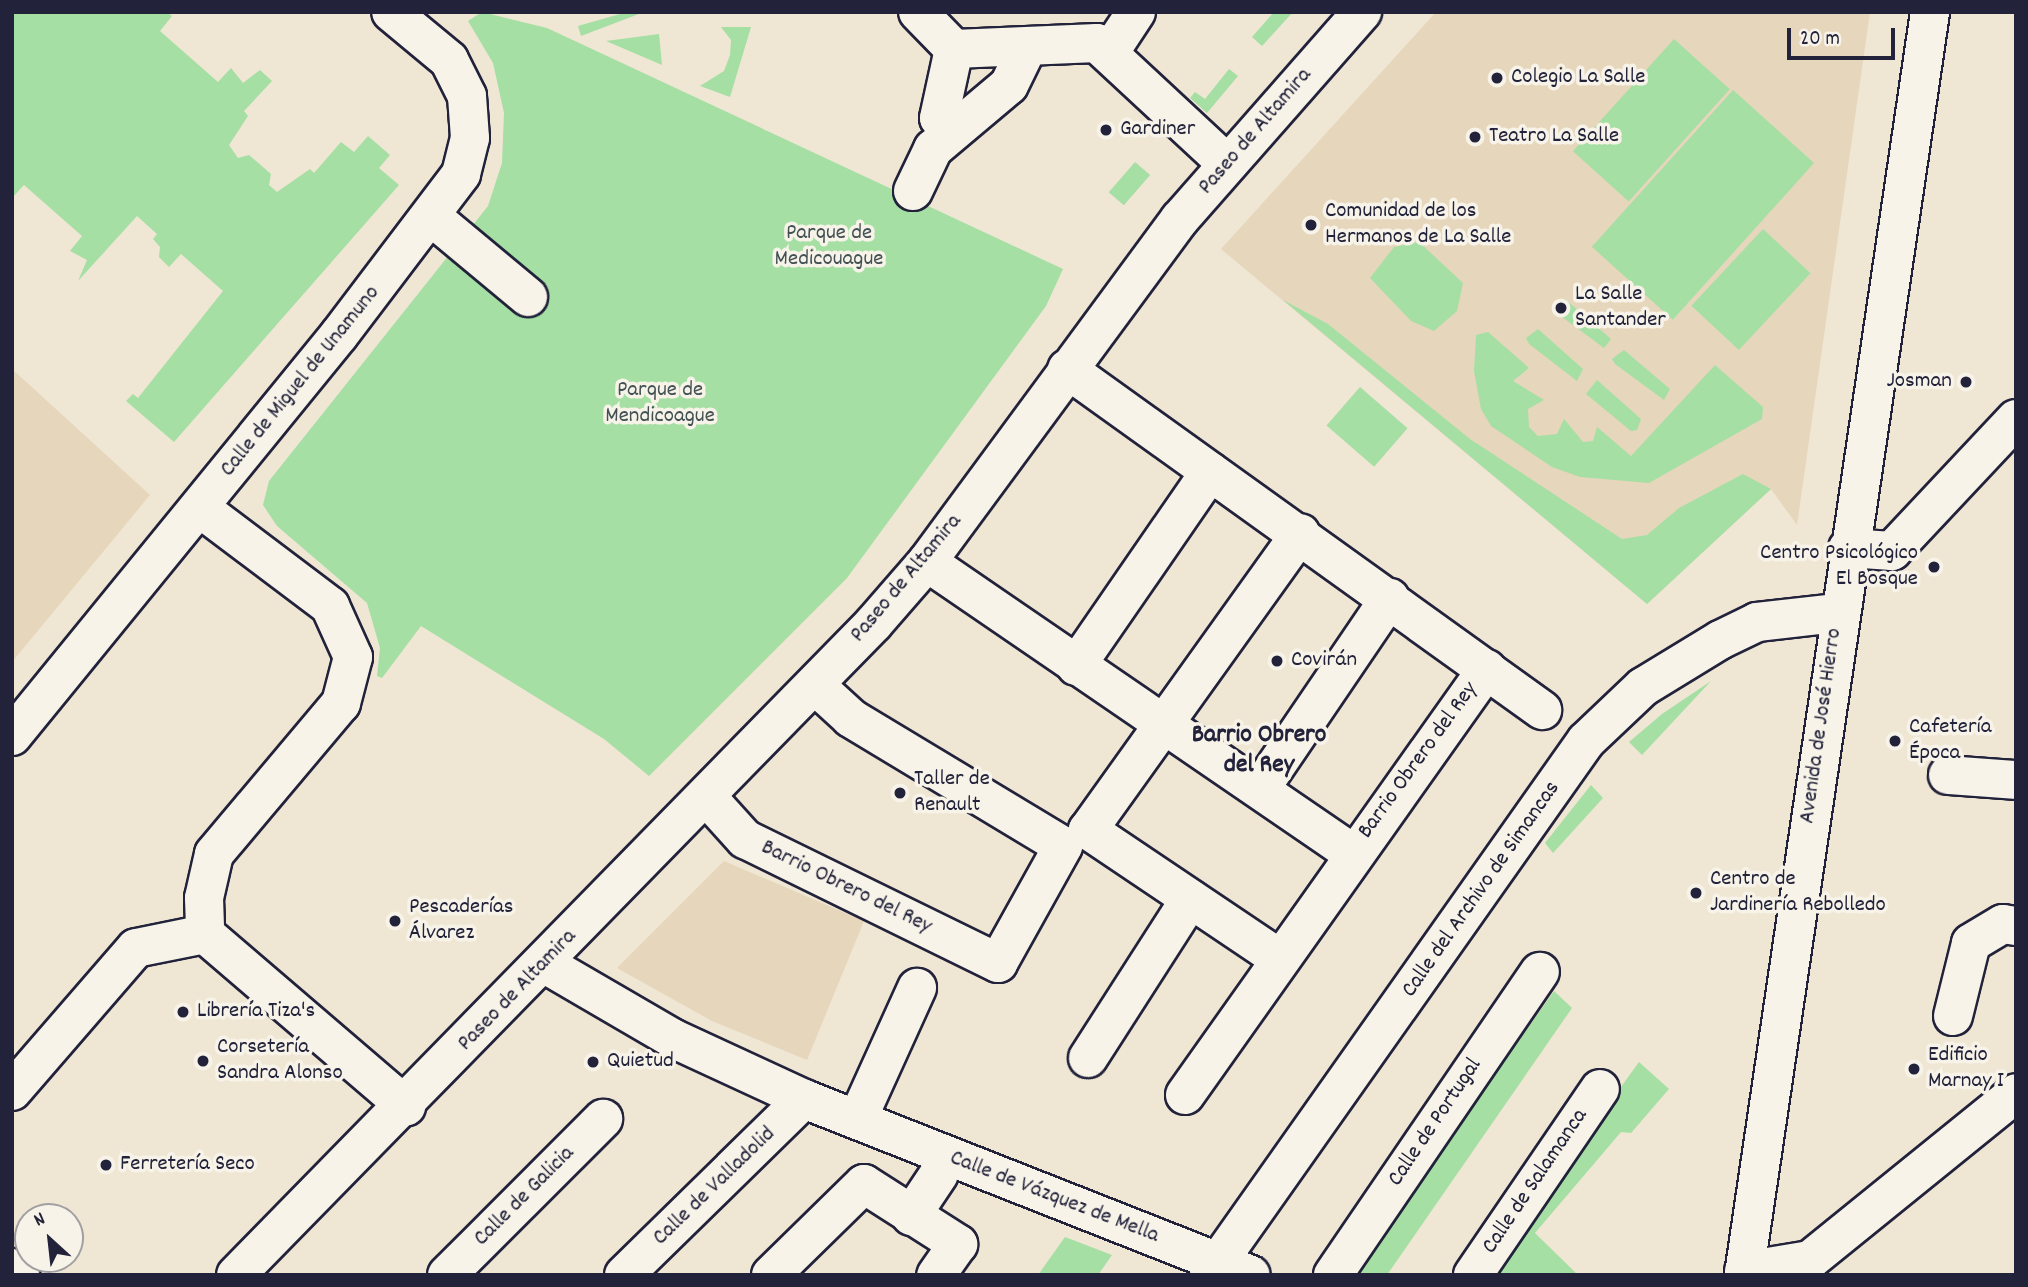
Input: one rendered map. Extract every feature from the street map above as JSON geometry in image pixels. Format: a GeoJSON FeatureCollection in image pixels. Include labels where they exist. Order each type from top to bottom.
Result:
{"type":"FeatureCollection","features":[{"type":"Feature","properties":{"kind":"street","name":"Calle de Miguel de Unamuno"},"geometry":{"type":"LineString","coordinates":[[12,736],[200,508],[432,218],[461,174],[470,138],[467,96],[449,60],[391,12]]}},
{"type":"Feature","properties":{"kind":"street"},"geometry":{"type":"LineString","coordinates":[[918,12],[954,49],[1027,48],[1078,40],[1109,53],[1227,164]]}},
{"type":"Feature","properties":{"kind":"street"},"geometry":{"type":"LineString","coordinates":[[1109,53],[1136,12]]}},
{"type":"Feature","properties":{"kind":"street","name":"Paseo de Altamira"},"geometry":{"type":"LineString","coordinates":[[236,1275],[707,797],[815,685],[927,562],[1067,369],[1227,164],[1362,12]]}},
{"type":"Feature","properties":{"kind":"street","name":"Avenida de José Hierro"},"geometry":{"type":"LineString","coordinates":[[1744,1273],[1837,614],[1930,12]]}},
{"type":"Feature","properties":{"kind":"street"},"geometry":{"type":"LineString","coordinates":[[913,191],[950,131],[979,116],[1009,85],[1027,48]]}},
{"type":"Feature","properties":{"kind":"street"},"geometry":{"type":"LineString","coordinates":[[950,131],[939,118],[954,49]]}},
{"type":"Feature","properties":{"kind":"street"},"geometry":{"type":"LineString","coordinates":[[432,218],[528,297]]}},
{"type":"Feature","properties":{"kind":"street","name":"Barrio Obrero del Rey"},"geometry":{"type":"LineString","coordinates":[[1067,369],[1210,472],[1301,533],[1542,710]]}},
{"type":"Feature","properties":{"kind":"street"},"geometry":{"type":"LineString","coordinates":[[1848,548],[1892,551],[2016,419]]}},
{"type":"Feature","properties":{"kind":"street"},"geometry":{"type":"LineString","coordinates":[[1076,666],[1210,472]]}},
{"type":"Feature","properties":{"kind":"street"},"geometry":{"type":"LineString","coordinates":[[200,508],[330,606],[353,657],[341,704],[214,853],[204,898],[205,933],[406,1105]]}},
{"type":"Feature","properties":{"kind":"street"},"geometry":{"type":"LineString","coordinates":[[1277,957],[1088,830],[1301,533]]}},
{"type":"Feature","properties":{"kind":"street","name":"Barrio Obrero del Rey"},"geometry":{"type":"LineString","coordinates":[[927,562],[1352,853]]}},
{"type":"Feature","properties":{"kind":"street"},"geometry":{"type":"LineString","coordinates":[[1260,789],[1390,598]]}},
{"type":"Feature","properties":{"kind":"street","name":"Calle del Archivo de Simancas"},"geometry":{"type":"LineString","coordinates":[[1226,1270],[1586,741],[1643,687],[1720,640],[1758,622],[1837,614]]}},
{"type":"Feature","properties":{"kind":"street","name":"Barrio Obrero del Rey"},"geometry":{"type":"LineString","coordinates":[[1185,1095],[1277,957],[1487,669]]}},
{"type":"Feature","properties":{"kind":"street","name":"Barrio Obrero del Rey"},"geometry":{"type":"LineString","coordinates":[[707,797],[745,839],[998,963],[1063,846],[851,718],[815,685]]}},
{"type":"Feature","properties":{"kind":"street"},"geometry":{"type":"LineString","coordinates":[[1948,775],[2016,780]]}},
{"type":"Feature","properties":{"kind":"street"},"geometry":{"type":"LineString","coordinates":[[1088,1058],[1190,899]]}},
{"type":"Feature","properties":{"kind":"street"},"geometry":{"type":"LineString","coordinates":[[1953,1016],[1971,943],[2003,924],[2016,926]]}},
{"type":"Feature","properties":{"kind":"street"},"geometry":{"type":"LineString","coordinates":[[12,1091],[136,948],[205,933]]}},
{"type":"Feature","properties":{"kind":"street","name":"Calle de Vázquez de Mella"},"geometry":{"type":"LineString","coordinates":[[545,964],[672,1038],[804,1099],[858,1118],[1035,1194],[1226,1270]]}},
{"type":"Feature","properties":{"kind":"street","name":"Calle de Portugal"},"geometry":{"type":"LineString","coordinates":[[1333,1275],[1540,972]]}},
{"type":"Feature","properties":{"kind":"street"},"geometry":{"type":"LineString","coordinates":[[858,1118],[917,988]]}},
{"type":"Feature","properties":{"kind":"street","name":"Calle de Salamanca"},"geometry":{"type":"LineString","coordinates":[[1473,1275],[1600,1089]]}},
{"type":"Feature","properties":{"kind":"street"},"geometry":{"type":"LineString","coordinates":[[1744,1273],[1810,1260],[2016,1093]]}},
{"type":"Feature","properties":{"kind":"street","name":"Calle de Valladolid"},"geometry":{"type":"LineString","coordinates":[[624,1275],[804,1099]]}},
{"type":"Feature","properties":{"kind":"street","name":"Calle de Galicia"},"geometry":{"type":"LineString","coordinates":[[447,1275],[603,1119]]}},
{"type":"Feature","properties":{"kind":"street"},"geometry":{"type":"LineString","coordinates":[[911,1216],[939,1174]]}},
{"type":"Feature","properties":{"kind":"street"},"geometry":{"type":"LineString","coordinates":[[771,1275],[864,1184],[958,1244],[936,1275]]}},
{"type":"Feature","properties":{"kind":"street"},"geometry":{"type":"LineString","coordinates":[[12,1268],[20,1275]]}},
{"type":"Feature","properties":{"kind":"shaded area","name":"La Salle Santander"},"geometry":{"type":"Polygon","coordinates":[[[1436,12],[1870,12],[1797,525],[1771,489],[1647,604],[1221,249],[1436,12]]]}},
{"type":"Feature","properties":{"kind":"shaded area"},"geometry":{"type":"Polygon","coordinates":[[[12,369],[150,495],[12,662],[12,369]]]}},
{"type":"Feature","properties":{"kind":"shaded area"},"geometry":{"type":"Polygon","coordinates":[[[724,861],[864,921],[807,1060],[712,1021],[617,968],[724,861]]]}},
{"type":"Feature","properties":{"kind":"green space"},"geometry":{"type":"Polygon","coordinates":[[[12,12],[167,12],[172,16],[160,31],[218,82],[231,68],[243,83],[260,70],[272,81],[244,111],[248,116],[229,145],[238,158],[249,155],[271,174],[269,185],[277,192],[310,169],[314,173],[341,142],[354,152],[368,136],[390,155],[379,168],[399,185],[174,442],[126,401],[133,394],[138,398],[223,291],[181,254],[169,267],[159,257],[160,247],[153,239],[157,234],[137,216],[78,281],[87,260],[70,251],[82,236],[24,185],[12,198],[12,12]]]}},
{"type":"Feature","properties":{"kind":"green space","name":"Parque de Mendicoague"},"geometry":{"type":"Polygon","coordinates":[[[482,12],[547,28],[1063,269],[1046,306],[847,578],[649,776],[604,739],[421,626],[382,678],[377,676],[380,648],[367,603],[277,526],[263,505],[269,481],[488,206],[502,163],[504,113],[493,63],[468,21],[482,12]]]}},
{"type":"Feature","properties":{"kind":"green space"},"geometry":{"type":"Polygon","coordinates":[[[627,12],[644,12],[581,36],[578,26],[627,12]]]}},
{"type":"Feature","properties":{"kind":"green space"},"geometry":{"type":"Polygon","coordinates":[[[1274,12],[1293,12],[1262,46],[1252,37],[1274,12]]]}},
{"type":"Feature","properties":{"kind":"green space"},"geometry":{"type":"Polygon","coordinates":[[[721,27],[751,27],[730,97],[700,86],[724,71],[730,55],[731,40],[721,27]]]}},
{"type":"Feature","properties":{"kind":"green space"},"geometry":{"type":"Polygon","coordinates":[[[659,34],[662,65],[606,41],[659,34]]]}},
{"type":"Feature","properties":{"kind":"green space"},"geometry":{"type":"Polygon","coordinates":[[[1674,39],[1730,89],[1629,201],[1573,151],[1674,39]]]}},
{"type":"Feature","properties":{"kind":"green space"},"geometry":{"type":"Polygon","coordinates":[[[1229,69],[1238,76],[1207,113],[1190,98],[1195,92],[1205,99],[1229,69]]]}},
{"type":"Feature","properties":{"kind":"green space"},"geometry":{"type":"Polygon","coordinates":[[[1733,90],[1814,163],[1673,320],[1592,247],[1733,90]]]}},
{"type":"Feature","properties":{"kind":"green space"},"geometry":{"type":"Polygon","coordinates":[[[1135,162],[1150,175],[1124,205],[1109,192],[1135,162]]]}},
{"type":"Feature","properties":{"kind":"green space"},"geometry":{"type":"Polygon","coordinates":[[[1763,229],[1811,273],[1739,350],[1691,306],[1763,229]]]}},
{"type":"Feature","properties":{"kind":"green space"},"geometry":{"type":"Polygon","coordinates":[[[1419,242],[1463,283],[1457,311],[1434,331],[1411,321],[1370,278],[1394,247],[1419,242]]]}},
{"type":"Feature","properties":{"kind":"green space"},"geometry":{"type":"Polygon","coordinates":[[[1565,299],[1611,339],[1604,348],[1554,311],[1565,299]]]}},
{"type":"Feature","properties":{"kind":"green space"},"geometry":{"type":"Polygon","coordinates":[[[1283,300],[1328,324],[1470,439],[1622,539],[1647,535],[1679,508],[1743,474],[1771,489],[1647,604],[1283,300]]]}},
{"type":"Feature","properties":{"kind":"green space"},"geometry":{"type":"Polygon","coordinates":[[[1538,329],[1583,369],[1577,381],[1529,344],[1526,338],[1538,329]]]}},
{"type":"Feature","properties":{"kind":"green space"},"geometry":{"type":"Polygon","coordinates":[[[1488,332],[1529,368],[1513,381],[1544,400],[1528,409],[1529,427],[1538,436],[1557,434],[1564,419],[1583,442],[1593,441],[1597,427],[1631,456],[1715,365],[1763,407],[1762,419],[1649,483],[1580,477],[1552,467],[1491,426],[1481,409],[1474,371],[1476,335],[1488,332]]]}},
{"type":"Feature","properties":{"kind":"green space"},"geometry":{"type":"Polygon","coordinates":[[[1624,350],[1670,389],[1664,400],[1615,364],[1612,359],[1624,350]]]}},
{"type":"Feature","properties":{"kind":"green space"},"geometry":{"type":"Polygon","coordinates":[[[1597,380],[1641,419],[1637,430],[1631,431],[1586,394],[1597,380]]]}},
{"type":"Feature","properties":{"kind":"green space"},"geometry":{"type":"Polygon","coordinates":[[[1360,387],[1408,428],[1374,467],[1327,425],[1360,387]]]}},
{"type":"Feature","properties":{"kind":"green space"},"geometry":{"type":"Polygon","coordinates":[[[1711,681],[1642,755],[1629,742],[1662,714],[1711,681]]]}},
{"type":"Feature","properties":{"kind":"green space"},"geometry":{"type":"Polygon","coordinates":[[[1591,785],[1603,798],[1553,853],[1545,843],[1591,785]]]}},
{"type":"Feature","properties":{"kind":"green space"},"geometry":{"type":"Polygon","coordinates":[[[1554,991],[1572,1008],[1387,1275],[1353,1275],[1554,991]]]}},
{"type":"Feature","properties":{"kind":"green space"},"geometry":{"type":"Polygon","coordinates":[[[1639,1062],[1669,1089],[1631,1133],[1621,1132],[1535,1233],[1578,1275],[1485,1275],[1639,1062]]]}},
{"type":"Feature","properties":{"kind":"green space"},"geometry":{"type":"Polygon","coordinates":[[[1065,1237],[1112,1255],[1098,1275],[1038,1275],[1065,1237]]]}},
{"type":"Feature","properties":{"kind":"place","name":"Colegio La Salle"},"geometry":{"type":"Point","coordinates":[1497,78]}},
{"type":"Feature","properties":{"kind":"place","name":"Gardiner"},"geometry":{"type":"Point","coordinates":[1106,130]}},
{"type":"Feature","properties":{"kind":"place","name":"Teatro La Salle"},"geometry":{"type":"Point","coordinates":[1475,137]}},
{"type":"Feature","properties":{"kind":"place","name":"Comunidad de los Hermanos de La Salle"},"geometry":{"type":"Point","coordinates":[1311,225]}},
{"type":"Feature","properties":{"kind":"place","name":"La Salle Santander"},"geometry":{"type":"Point","coordinates":[1561,308]}},
{"type":"Feature","properties":{"kind":"place","name":"Josman"},"geometry":{"type":"Point","coordinates":[1966,382]}},
{"type":"Feature","properties":{"kind":"place","name":"Centro Psicológico El Bosque"},"geometry":{"type":"Point","coordinates":[1934,567]}},
{"type":"Feature","properties":{"kind":"place","name":"Covirán"},"geometry":{"type":"Point","coordinates":[1277,661]}},
{"type":"Feature","properties":{"kind":"place","name":"Cafetería Época"},"geometry":{"type":"Point","coordinates":[1895,741]}},
{"type":"Feature","properties":{"kind":"place","name":"Taller de Renault"},"geometry":{"type":"Point","coordinates":[900,793]}},
{"type":"Feature","properties":{"kind":"place","name":"Centro de Jardinería Rebolledo"},"geometry":{"type":"Point","coordinates":[1696,893]}},
{"type":"Feature","properties":{"kind":"place","name":"Pescaderías Álvarez"},"geometry":{"type":"Point","coordinates":[395,921]}},
{"type":"Feature","properties":{"kind":"place","name":"Librería Tiza's"},"geometry":{"type":"Point","coordinates":[183,1012]}},
{"type":"Feature","properties":{"kind":"place","name":"Corsetería Sandra Alonso"},"geometry":{"type":"Point","coordinates":[203,1061]}},
{"type":"Feature","properties":{"kind":"place","name":"Quietud"},"geometry":{"type":"Point","coordinates":[593,1062]}},
{"type":"Feature","properties":{"kind":"place","name":"Edificio Marnay I"},"geometry":{"type":"Point","coordinates":[1914,1069]}},
{"type":"Feature","properties":{"kind":"place","name":"Ferretería Seco"},"geometry":{"type":"Point","coordinates":[106,1165]}},
{"type":"Feature","properties":{"kind":"district","name":"Barrio Obrero del Rey"},"geometry":{"type":"Point","coordinates":[1259,751]}},
{"type":"Feature","properties":{"kind":"park label","name":"Parque de Medicouague"},"geometry":{"type":"Point","coordinates":[829,247]}}]}
